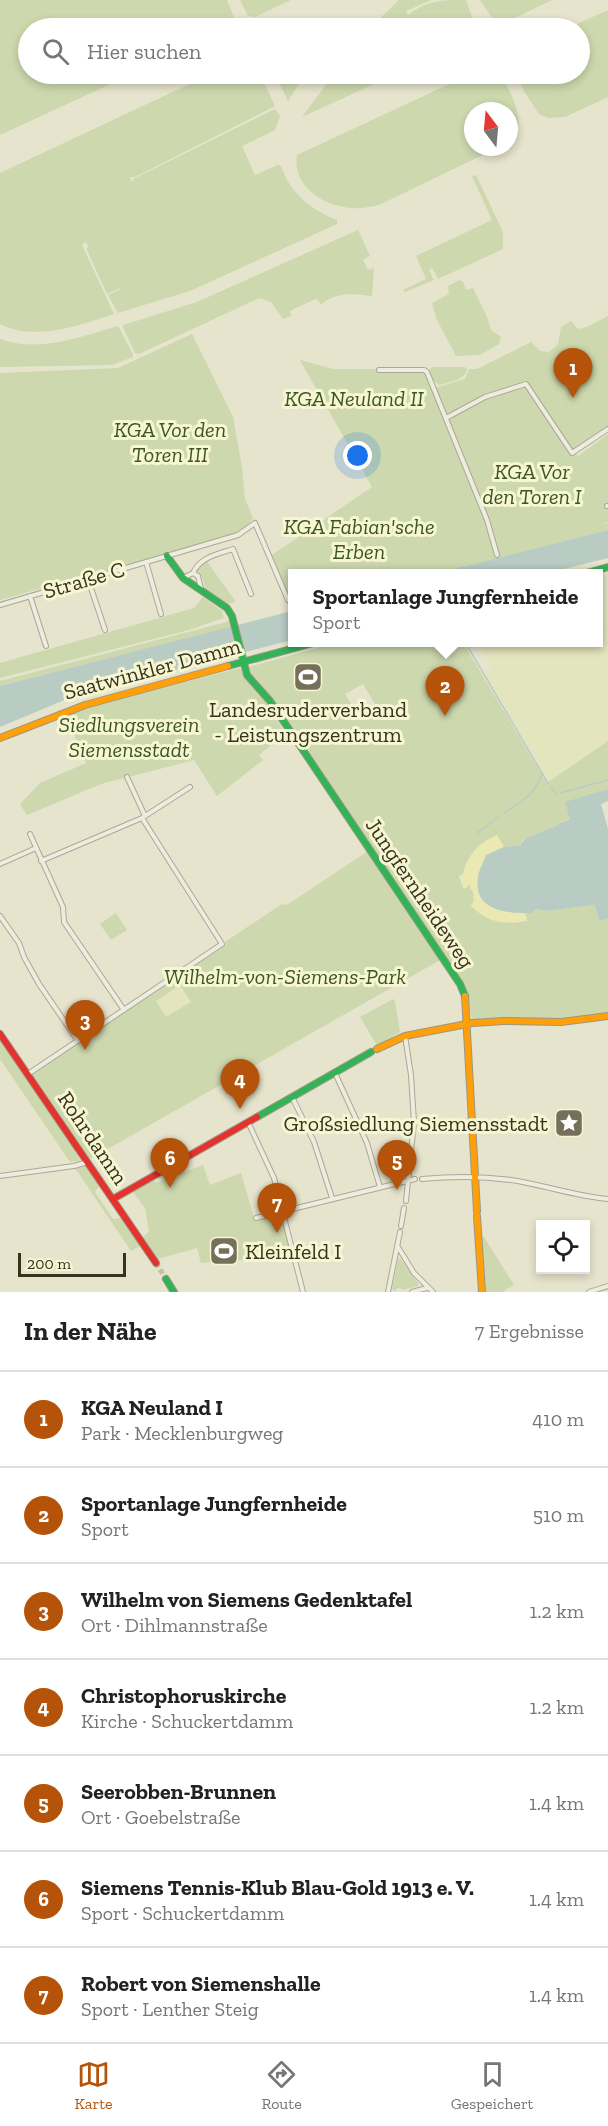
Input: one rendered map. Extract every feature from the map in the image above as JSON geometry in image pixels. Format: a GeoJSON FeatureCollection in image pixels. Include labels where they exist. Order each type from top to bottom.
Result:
{"type":"FeatureCollection","features":[{"type":"Feature","properties":{"kind":"street"},"geometry":{"type":"LineString","coordinates":[[379,370],[427,372],[487,520],[496,555]]}},
{"type":"Feature","properties":{"kind":"street"},"geometry":{"type":"LineString","coordinates":[[446,418],[485,397],[526,384],[573,453],[608,429]]}},
{"type":"Feature","properties":{"kind":"street","name":"Straße C"},"geometry":{"type":"LineString","coordinates":[[0,605],[238,535],[255,523],[288,600]]}},
{"type":"Feature","properties":{"kind":"street"},"geometry":{"type":"LineString","coordinates":[[183,578],[194,573],[196,566],[206,558],[233,549],[251,594]]}},
{"type":"Feature","properties":{"kind":"street"},"geometry":{"type":"LineString","coordinates":[[167,556],[183,578],[201,590]]}},
{"type":"Feature","properties":{"kind":"street"},"geometry":{"type":"LineString","coordinates":[[146,562],[160,614]]}},
{"type":"Feature","properties":{"kind":"street"},"geometry":{"type":"LineString","coordinates":[[194,573],[198,576],[201,590]]}},
{"type":"Feature","properties":{"kind":"street"},"geometry":{"type":"LineString","coordinates":[[88,579],[105,630]]}},
{"type":"Feature","properties":{"kind":"street","name":"Jungfernheideweg"},"geometry":{"type":"LineString","coordinates":[[201,590],[223,604],[231,614],[243,661],[251,680],[270,701],[455,975],[464,993],[468,1024],[482,1292]]}},
{"type":"Feature","properties":{"kind":"street"},"geometry":{"type":"LineString","coordinates":[[30,596],[46,646]]}},
{"type":"Feature","properties":{"kind":"street","name":"Saatwinkler Damm"},"geometry":{"type":"LineString","coordinates":[[0,738],[85,705],[298,647]]}},
{"type":"Feature","properties":{"kind":"street"},"geometry":{"type":"LineString","coordinates":[[28,1074],[222,944],[143,817],[128,777]]}},
{"type":"Feature","properties":{"kind":"street"},"geometry":{"type":"LineString","coordinates":[[41,861],[143,817],[190,787]]}},
{"type":"Feature","properties":{"kind":"street"},"geometry":{"type":"LineString","coordinates":[[30,834],[63,907],[64,922],[124,1010]]}},
{"type":"Feature","properties":{"kind":"street"},"geometry":{"type":"LineString","coordinates":[[0,864],[36,848]]}},
{"type":"Feature","properties":{"kind":"street"},"geometry":{"type":"LineString","coordinates":[[0,916],[19,944],[39,984],[78,1041]]}},
{"type":"Feature","properties":{"kind":"street"},"geometry":{"type":"LineString","coordinates":[[113,1199],[374,1051],[405,1036],[496,1021],[561,1022],[608,1016]]}},
{"type":"Feature","properties":{"kind":"street","name":"Rohrdamm"},"geometry":{"type":"LineString","coordinates":[[0,1034],[156,1263]]}},
{"type":"Feature","properties":{"kind":"street"},"geometry":{"type":"LineString","coordinates":[[405,1036],[411,1075],[414,1122],[406,1201]]}},
{"type":"Feature","properties":{"kind":"street"},"geometry":{"type":"LineString","coordinates":[[335,1073],[367,1143],[380,1187]]}},
{"type":"Feature","properties":{"kind":"street"},"geometry":{"type":"LineString","coordinates":[[292,1097],[314,1142],[332,1198]]}},
{"type":"Feature","properties":{"kind":"street"},"geometry":{"type":"LineString","coordinates":[[248,1122],[268,1163],[283,1210],[303,1292]]}},
{"type":"Feature","properties":{"kind":"street"},"geometry":{"type":"LineString","coordinates":[[0,1176],[88,1162]]}},
{"type":"Feature","properties":{"kind":"street"},"geometry":{"type":"LineString","coordinates":[[422,1179],[475,1176],[512,1180],[608,1198]]}},
{"type":"Feature","properties":{"kind":"street"},"geometry":{"type":"LineString","coordinates":[[256,1218],[416,1179]]}},
{"type":"Feature","properties":{"kind":"street"},"geometry":{"type":"LineString","coordinates":[[401,1226],[404,1208]]}},
{"type":"Feature","properties":{"kind":"street"},"geometry":{"type":"LineString","coordinates":[[388,1292],[400,1232]]}},
{"type":"Feature","properties":{"kind":"street"},"geometry":{"type":"LineString","coordinates":[[397,1246],[414,1273],[433,1292]]}},
{"type":"Feature","properties":{"kind":"street"},"geometry":{"type":"LineString","coordinates":[[166,1279],[174,1292]]}},
{"type":"Feature","properties":{"kind":"street"},"geometry":{"type":"LineString","coordinates":[[589,1292],[608,1286]]}},
{"type":"Feature","properties":{"kind":"street"},"geometry":{"type":"LineString","coordinates":[[412,1292],[427,1288]]}},
{"type":"Feature","properties":{"kind":"shaded area"},"geometry":{"type":"Polygon","coordinates":[[[608,530],[608,558],[564,569],[454,569],[608,530]]]}},
{"type":"Feature","properties":{"kind":"shaded area"},"geometry":{"type":"Polygon","coordinates":[[[606,571],[608,741],[550,782],[485,673],[492,668],[479,647],[603,647],[603,572],[606,571]]]}},
{"type":"Feature","properties":{"kind":"shaded area"},"geometry":{"type":"Polygon","coordinates":[[[288,612],[288,641],[100,689],[67,699],[0,727],[0,686],[288,612]]]}},
{"type":"Feature","properties":{"kind":"shaded area"},"geometry":{"type":"Polygon","coordinates":[[[608,789],[608,801],[601,804],[608,829],[608,919],[599,921],[593,905],[547,911],[536,909],[531,913],[502,911],[486,904],[478,889],[479,874],[486,855],[504,847],[520,845],[525,839],[570,819],[565,802],[608,789]]]}},
{"type":"Feature","properties":{"kind":"shaded area"},"geometry":{"type":"Polygon","coordinates":[[[180,985],[191,1002],[166,1018],[155,1001],[180,985]]]}},
{"type":"Feature","properties":{"kind":"green space"},"geometry":{"type":"Polygon","coordinates":[[[0,0],[227,0],[234,18],[18,18],[18,84],[110,84],[0,135],[0,0]]]}},
{"type":"Feature","properties":{"kind":"green space"},"geometry":{"type":"Polygon","coordinates":[[[240,0],[291,0],[255,17],[248,16],[240,0]]]}},
{"type":"Feature","properties":{"kind":"green space"},"geometry":{"type":"Polygon","coordinates":[[[399,0],[431,0],[406,11],[408,15],[422,6],[435,2],[466,0],[472,18],[380,18],[399,0]]]}},
{"type":"Feature","properties":{"kind":"green space"},"geometry":{"type":"Polygon","coordinates":[[[480,0],[552,0],[515,18],[492,18],[480,0]]]}},
{"type":"Feature","properties":{"kind":"green space"},"geometry":{"type":"Polygon","coordinates":[[[608,10],[608,97],[565,117],[548,118],[539,114],[521,84],[590,84],[590,18],[608,10]]]}},
{"type":"Feature","properties":{"kind":"green space"},"geometry":{"type":"Polygon","coordinates":[[[190,84],[265,84],[275,106],[135,177],[130,177],[132,182],[135,178],[275,109],[280,116],[275,130],[242,146],[255,175],[278,165],[281,166],[296,192],[318,211],[337,220],[337,224],[190,291],[118,313],[108,295],[121,289],[107,294],[87,250],[86,242],[82,245],[114,314],[72,327],[28,332],[0,324],[0,173],[190,84]]]}},
{"type":"Feature","properties":{"kind":"green space"},"geometry":{"type":"Polygon","coordinates":[[[280,84],[299,84],[288,101],[280,84]]]}},
{"type":"Feature","properties":{"kind":"green space"},"geometry":{"type":"Polygon","coordinates":[[[327,84],[374,84],[302,117],[327,84]]]}},
{"type":"Feature","properties":{"kind":"green space"},"geometry":{"type":"Polygon","coordinates":[[[450,84],[506,84],[513,98],[514,102],[464,102],[464,156],[480,156],[379,205],[351,208],[320,199],[305,185],[299,176],[297,155],[450,84]]]}},
{"type":"Feature","properties":{"kind":"green space"},"geometry":{"type":"Polygon","coordinates":[[[476,175],[503,232],[503,249],[438,279],[432,268],[429,270],[434,280],[405,292],[403,290],[426,279],[416,256],[492,220],[472,176],[476,175]]]}},
{"type":"Feature","properties":{"kind":"green space"},"geometry":{"type":"Polygon","coordinates":[[[358,230],[370,256],[363,260],[368,270],[374,268],[372,296],[339,295],[321,305],[315,299],[290,311],[291,316],[283,319],[271,302],[259,298],[139,354],[135,353],[123,325],[197,302],[358,230]]]}},
{"type":"Feature","properties":{"kind":"green space"},"geometry":{"type":"Polygon","coordinates":[[[460,280],[466,290],[473,288],[491,330],[501,337],[499,344],[480,355],[456,356],[436,318],[432,303],[449,294],[448,286],[460,280]]]}},
{"type":"Feature","properties":{"kind":"green space"},"geometry":{"type":"Polygon","coordinates":[[[608,316],[608,428],[575,452],[578,456],[608,434],[608,522],[602,524],[608,523],[608,530],[454,569],[288,569],[288,595],[272,555],[372,487],[300,360],[333,369],[427,369],[428,371],[432,367],[465,367],[467,370],[459,379],[439,385],[429,372],[435,388],[465,379],[469,369],[477,369],[531,342],[540,351],[549,352],[558,344],[561,327],[571,321],[578,329],[608,316]]]}},
{"type":"Feature","properties":{"kind":"green space"},"geometry":{"type":"Polygon","coordinates":[[[118,326],[133,357],[112,365],[0,367],[0,339],[15,343],[44,344],[74,339],[118,326]]]}},
{"type":"Feature","properties":{"kind":"green space","name":"KGA Vor den Toren III"},"geometry":{"type":"Polygon","coordinates":[[[192,334],[233,417],[245,499],[253,518],[247,526],[232,535],[0,600],[0,373],[118,368],[192,334]]]}},
{"type":"Feature","properties":{"kind":"green space"},"geometry":{"type":"Polygon","coordinates":[[[206,560],[236,602],[226,604],[206,590],[202,577],[196,570],[206,560]]]}},
{"type":"Feature","properties":{"kind":"green space"},"geometry":{"type":"Polygon","coordinates":[[[203,597],[222,611],[224,618],[189,630],[0,678],[0,663],[194,608],[203,597]]]}},
{"type":"Feature","properties":{"kind":"green space"},"geometry":{"type":"Polygon","coordinates":[[[230,621],[231,627],[0,686],[0,681],[230,621]]]}},
{"type":"Feature","properties":{"kind":"green space"},"geometry":{"type":"Polygon","coordinates":[[[321,647],[465,647],[547,783],[608,741],[608,789],[566,802],[571,818],[523,840],[520,845],[504,847],[535,909],[547,911],[593,905],[599,921],[608,919],[608,1012],[560,1018],[472,1020],[466,992],[457,974],[279,709],[249,667],[321,647]],[[363,684],[345,694],[357,714],[375,704],[363,684]]]}},
{"type":"Feature","properties":{"kind":"green space","name":"Siedlungsverein Siemensstadt"},"geometry":{"type":"Polygon","coordinates":[[[240,668],[263,698],[285,733],[259,755],[263,760],[217,796],[194,760],[101,784],[27,815],[20,804],[40,783],[86,763],[66,715],[110,701],[240,668]]]}},
{"type":"Feature","properties":{"kind":"green space","name":"Wilhelm-von-Siemens-Park"},"geometry":{"type":"Polygon","coordinates":[[[368,851],[442,959],[90,1159],[32,1073],[226,945],[225,942],[282,904],[287,905],[368,851]],[[180,985],[156,1001],[166,1017],[191,1002],[180,985]]]}},
{"type":"Feature","properties":{"kind":"green space"},"geometry":{"type":"Polygon","coordinates":[[[116,913],[127,930],[111,940],[100,924],[116,913]]]}},
{"type":"Feature","properties":{"kind":"green space"},"geometry":{"type":"Polygon","coordinates":[[[393,999],[400,1032],[377,1046],[360,1017],[393,999]]]}},
{"type":"Feature","properties":{"kind":"green space"},"geometry":{"type":"Polygon","coordinates":[[[0,1041],[72,1144],[80,1161],[70,1162],[0,1059],[0,1041]]]}},
{"type":"Feature","properties":{"kind":"green space"},"geometry":{"type":"Polygon","coordinates":[[[203,1165],[210,1185],[241,1173],[254,1218],[283,1211],[292,1248],[241,1260],[201,1263],[197,1248],[158,1259],[143,1237],[149,1232],[145,1208],[133,1192],[154,1180],[156,1183],[203,1165]]]}},
{"type":"Feature","properties":{"kind":"green space"},"geometry":{"type":"Polygon","coordinates":[[[87,1166],[100,1185],[95,1192],[113,1219],[122,1218],[141,1246],[131,1251],[75,1168],[87,1166]]]}},
{"type":"Feature","properties":{"kind":"green space"},"geometry":{"type":"Polygon","coordinates":[[[482,1237],[514,1285],[502,1292],[486,1292],[482,1237]]]}},
{"type":"Feature","properties":{"kind":"green space"},"geometry":{"type":"Polygon","coordinates":[[[400,1258],[418,1286],[402,1290],[401,1288],[396,1289],[395,1292],[392,1289],[400,1258]]]}},
{"type":"Feature","properties":{"kind":"sand"},"geometry":{"type":"Polygon","coordinates":[[[497,835],[504,847],[489,856],[484,863],[481,879],[483,897],[487,903],[499,910],[525,913],[527,921],[504,923],[491,920],[472,907],[474,896],[470,885],[463,888],[459,876],[463,874],[471,855],[479,845],[497,835]]]}},
{"type":"Feature","properties":{"kind":"waterway"},"geometry":{"type":"LineString","coordinates":[[468,647],[548,783]]}},
{"type":"Feature","properties":{"kind":"waterway"},"geometry":{"type":"LineString","coordinates":[[504,813],[532,792],[542,774]]}},
{"type":"Feature","properties":{"kind":"waterway"},"geometry":{"type":"LineString","coordinates":[[560,793],[608,780]]}},
{"type":"Feature","properties":{"kind":"waterway"},"geometry":{"type":"LineString","coordinates":[[551,787],[556,794]]}},
{"type":"Feature","properties":{"kind":"waterway"},"geometry":{"type":"LineString","coordinates":[[478,834],[499,817]]}},
{"type":"Feature","properties":{"kind":"tunnel"},"geometry":{"type":"LineString","coordinates":[[156,1263],[166,1279]]}},
{"type":"Feature","properties":{"kind":"traffic: fast"},"geometry":{"type":"LineString","coordinates":[[167,556],[183,578],[227,608],[232,616],[247,675],[270,701],[460,984],[465,996]]}},
{"type":"Feature","properties":{"kind":"traffic: fast"},"geometry":{"type":"LineString","coordinates":[[601,569],[608,567]]}},
{"type":"Feature","properties":{"kind":"traffic: fast"},"geometry":{"type":"LineString","coordinates":[[228,666],[298,647]]}},
{"type":"Feature","properties":{"kind":"traffic: fast"},"geometry":{"type":"LineString","coordinates":[[257,1117],[371,1052]]}},
{"type":"Feature","properties":{"kind":"traffic: fast"},"geometry":{"type":"LineString","coordinates":[[166,1279],[174,1292]]}},
{"type":"Feature","properties":{"kind":"traffic: slow"},"geometry":{"type":"LineString","coordinates":[[0,738],[85,705],[228,666]]}},
{"type":"Feature","properties":{"kind":"traffic: slow"},"geometry":{"type":"LineString","coordinates":[[465,996],[477,1211]]}},
{"type":"Feature","properties":{"kind":"traffic: slow"},"geometry":{"type":"LineString","coordinates":[[377,1049],[405,1036],[472,1023],[561,1022],[608,1016]]}},
{"type":"Feature","properties":{"kind":"traffic: slow"},"geometry":{"type":"LineString","coordinates":[[477,1216],[482,1292]]}},
{"type":"Feature","properties":{"kind":"traffic: jam"},"geometry":{"type":"LineString","coordinates":[[0,1034],[156,1263]]}},
{"type":"Feature","properties":{"kind":"traffic: jam"},"geometry":{"type":"LineString","coordinates":[[113,1199],[257,1117]]}},
{"type":"Feature","properties":{"kind":"place","name":"KGA Neuland I"},"geometry":{"type":"Point","coordinates":[573,398]}},
{"type":"Feature","properties":{"kind":"place","name":"Landesruderverband - Leistungszentrum"},"geometry":{"type":"Point","coordinates":[308,677]}},
{"type":"Feature","properties":{"kind":"place","name":"Sportanlage Jungfernheide"},"geometry":{"type":"Point","coordinates":[445,716]}},
{"type":"Feature","properties":{"kind":"place","name":"Wilhelm von Siemens Gedenktafel"},"geometry":{"type":"Point","coordinates":[85,1050]}},
{"type":"Feature","properties":{"kind":"place","name":"Christophoruskirche"},"geometry":{"type":"Point","coordinates":[240,1109]}},
{"type":"Feature","properties":{"kind":"place","name":"Großsiedlung Siemensstadt"},"geometry":{"type":"Point","coordinates":[569,1123]}},
{"type":"Feature","properties":{"kind":"place","name":"Siemens Tennis-Klub Blau-Gold 1913 e. V."},"geometry":{"type":"Point","coordinates":[170,1188]}},
{"type":"Feature","properties":{"kind":"place","name":"Seerobben-Brunnen"},"geometry":{"type":"Point","coordinates":[397,1190]}},
{"type":"Feature","properties":{"kind":"place","name":"Robert von Siemenshalle"},"geometry":{"type":"Point","coordinates":[277,1233]}},
{"type":"Feature","properties":{"kind":"place","name":"Kleinfeld I"},"geometry":{"type":"Point","coordinates":[224,1251]}},
{"type":"Feature","properties":{"kind":"park label","name":"KGA Neuland II"},"geometry":{"type":"Point","coordinates":[354,398]}},
{"type":"Feature","properties":{"kind":"park label","name":"KGA Vor den Toren I"},"geometry":{"type":"Point","coordinates":[532,484]}},
{"type":"Feature","properties":{"kind":"park label","name":"KGA Fabian'sche Erben"},"geometry":{"type":"Point","coordinates":[359,538]}}]}
